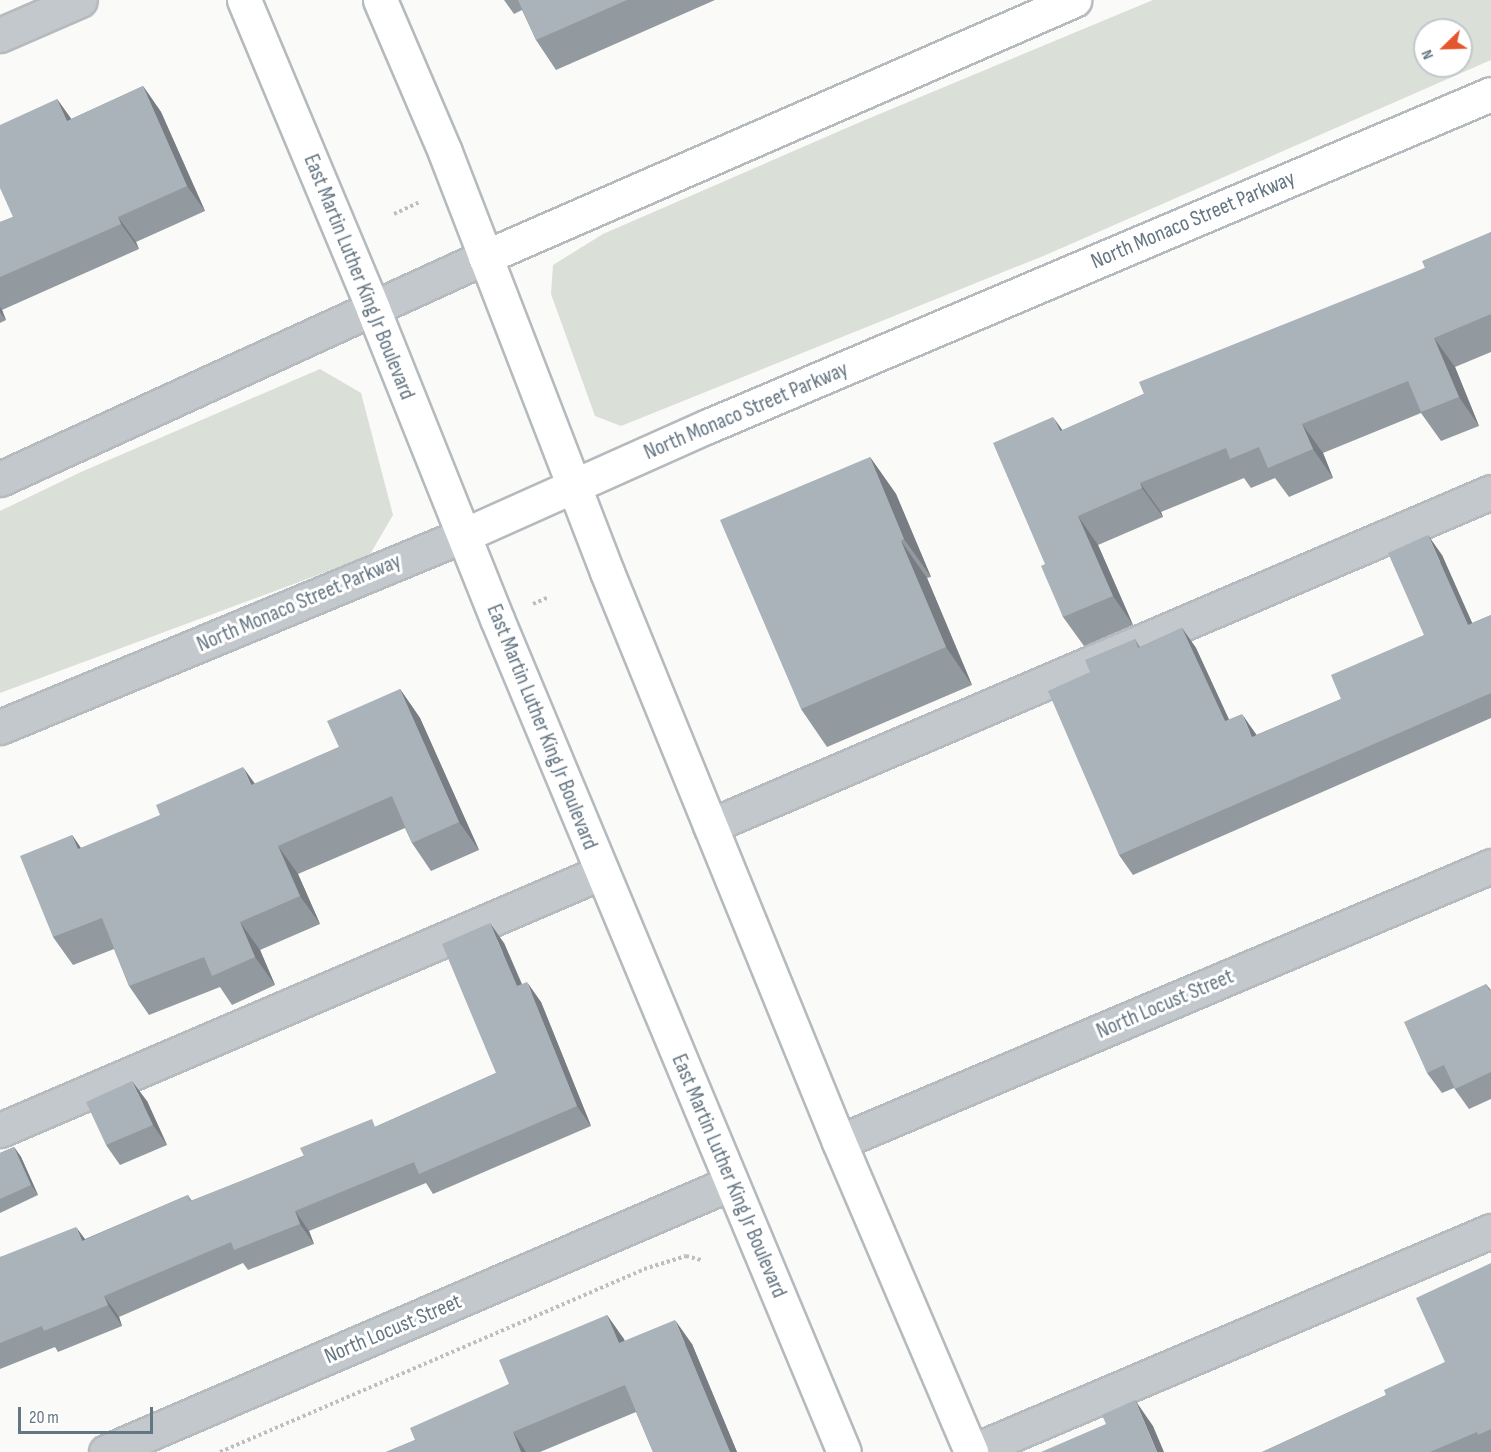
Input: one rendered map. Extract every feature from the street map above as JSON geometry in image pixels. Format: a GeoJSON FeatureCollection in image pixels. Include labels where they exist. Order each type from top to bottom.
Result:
{"type":"FeatureCollection","features":[{"type":"Feature","properties":{"kind":"main road","name":"East Martin Luther King Jr Boulevard"},"geometry":{"type":"LineString","coordinates":[[244,0],[373,309],[602,872],[844,1452]]}},
{"type":"Feature","properties":{"kind":"main road"},"geometry":{"type":"LineString","coordinates":[[380,0],[445,152],[573,486],[710,826],[839,1142],[971,1452]]}},
{"type":"Feature","properties":{"kind":"main road"},"geometry":{"type":"LineString","coordinates":[[485,257],[1074,0]]}},
{"type":"Feature","properties":{"kind":"main road","name":"North Monaco Street Parkway"},"geometry":{"type":"LineString","coordinates":[[464,535],[573,486],[1491,94]]}},
{"type":"Feature","properties":{"kind":"street"},"geometry":{"type":"LineString","coordinates":[[0,35],[80,0]]}},
{"type":"Feature","properties":{"kind":"street"},"geometry":{"type":"LineString","coordinates":[[0,479],[485,257]]}},
{"type":"Feature","properties":{"kind":"street"},"geometry":{"type":"LineString","coordinates":[[710,826],[1491,492]]}},
{"type":"Feature","properties":{"kind":"street","name":"North Monaco Street Parkway"},"geometry":{"type":"LineString","coordinates":[[0,727],[464,535]]}},
{"type":"Feature","properties":{"kind":"street","name":"North Locust Street"},"geometry":{"type":"LineString","coordinates":[[839,1142],[1491,866]]}},
{"type":"Feature","properties":{"kind":"street"},"geometry":{"type":"LineString","coordinates":[[0,1130],[602,872]]}},
{"type":"Feature","properties":{"kind":"street","name":"North Locust Street"},"geometry":{"type":"LineString","coordinates":[[106,1452],[732,1183]]}},
{"type":"Feature","properties":{"kind":"street"},"geometry":{"type":"LineString","coordinates":[[971,1452],[1491,1231]]}},
{"type":"Feature","properties":{"kind":"path"},"geometry":{"type":"LineString","coordinates":[[394,214],[421,202]]}},
{"type":"Feature","properties":{"kind":"path"},"geometry":{"type":"LineString","coordinates":[[220,1452],[653,1266],[686,1256],[701,1260]]}},
{"type":"Feature","properties":{"kind":"shaded area"},"geometry":{"type":"Polygon","coordinates":[[[1153,0],[1491,0],[1491,60],[1473,68],[1473,18],[1413,18],[1413,78],[1450,78],[1048,254],[621,426],[595,416],[551,294],[553,265],[603,234],[858,123],[1153,0]]]}},
{"type":"Feature","properties":{"kind":"shaded area"},"geometry":{"type":"Polygon","coordinates":[[[320,369],[361,393],[393,515],[369,556],[0,693],[0,511],[81,472],[320,369]]]}},
{"type":"Feature","properties":{"kind":"building"},"geometry":{"type":"Polygon","coordinates":[[[518,0],[627,0],[536,40],[518,0]]]}},
{"type":"Feature","properties":{"kind":"building"},"geometry":{"type":"Polygon","coordinates":[[[143,86],[187,186],[118,217],[121,224],[0,277],[0,222],[13,217],[0,188],[0,125],[57,99],[67,121],[143,86]]]}},
{"type":"Feature","properties":{"kind":"building"},"geometry":{"type":"Polygon","coordinates":[[[1491,232],[1491,314],[1434,338],[1459,397],[1421,412],[1408,381],[1302,424],[1313,449],[1268,468],[1259,447],[1230,459],[1226,448],[1140,483],[1142,488],[1078,516],[1113,596],[1063,617],[1041,566],[1045,564],[993,443],[1053,417],[1060,431],[1144,394],[1139,382],[1425,268],[1422,261],[1491,232]]]}},
{"type":"Feature","properties":{"kind":"building"},"geometry":{"type":"Polygon","coordinates":[[[870,457],[904,539],[901,541],[946,647],[801,709],[720,520],[870,457]]]}},
{"type":"Feature","properties":{"kind":"building"},"geometry":{"type":"Polygon","coordinates":[[[1428,535],[1468,625],[1491,615],[1491,693],[1119,855],[1048,691],[1090,672],[1085,660],[1135,639],[1138,648],[1182,628],[1225,721],[1242,714],[1252,737],[1341,699],[1331,675],[1424,635],[1388,553],[1428,535]]]}},
{"type":"Feature","properties":{"kind":"building"},"geometry":{"type":"Polygon","coordinates":[[[400,689],[459,822],[412,843],[392,796],[278,846],[300,896],[240,922],[255,957],[212,976],[204,957],[129,986],[102,918],[53,937],[20,856],[72,835],[78,849],[160,815],[156,805],[243,767],[251,785],[339,747],[327,721],[400,689]]]}},
{"type":"Feature","properties":{"kind":"building"},"geometry":{"type":"Polygon","coordinates":[[[490,923],[517,986],[527,982],[577,1106],[419,1174],[414,1162],[295,1211],[300,1224],[234,1250],[231,1242],[104,1296],[108,1305],[44,1331],[42,1326],[0,1343],[0,1257],[76,1227],[82,1241],[188,1195],[190,1201],[304,1156],[300,1148],[372,1119],[375,1127],[496,1073],[442,944],[490,923]]]}},
{"type":"Feature","properties":{"kind":"building"},"geometry":{"type":"Polygon","coordinates":[[[1486,984],[1491,990],[1491,1072],[1455,1089],[1444,1065],[1427,1073],[1404,1022],[1486,984]]]}},
{"type":"Feature","properties":{"kind":"building"},"geometry":{"type":"Polygon","coordinates":[[[132,1081],[153,1125],[106,1145],[86,1102],[132,1081]]]}},
{"type":"Feature","properties":{"kind":"building"},"geometry":{"type":"Polygon","coordinates":[[[14,1147],[31,1185],[0,1199],[0,1153],[14,1147]]]}},
{"type":"Feature","properties":{"kind":"building"},"geometry":{"type":"Polygon","coordinates":[[[1491,1263],[1491,1429],[1478,1435],[1477,1432],[1430,1452],[1262,1452],[1386,1395],[1384,1390],[1445,1362],[1416,1298],[1491,1263]]]}},
{"type":"Feature","properties":{"kind":"building"},"geometry":{"type":"Polygon","coordinates":[[[607,1315],[619,1343],[675,1320],[730,1452],[653,1452],[625,1385],[513,1432],[521,1452],[386,1452],[415,1440],[410,1428],[509,1384],[499,1360],[607,1315]]]}},
{"type":"Feature","properties":{"kind":"building"},"geometry":{"type":"Polygon","coordinates":[[[1135,1400],[1157,1452],[1041,1452],[1106,1424],[1102,1415],[1135,1400]]]}}]}
